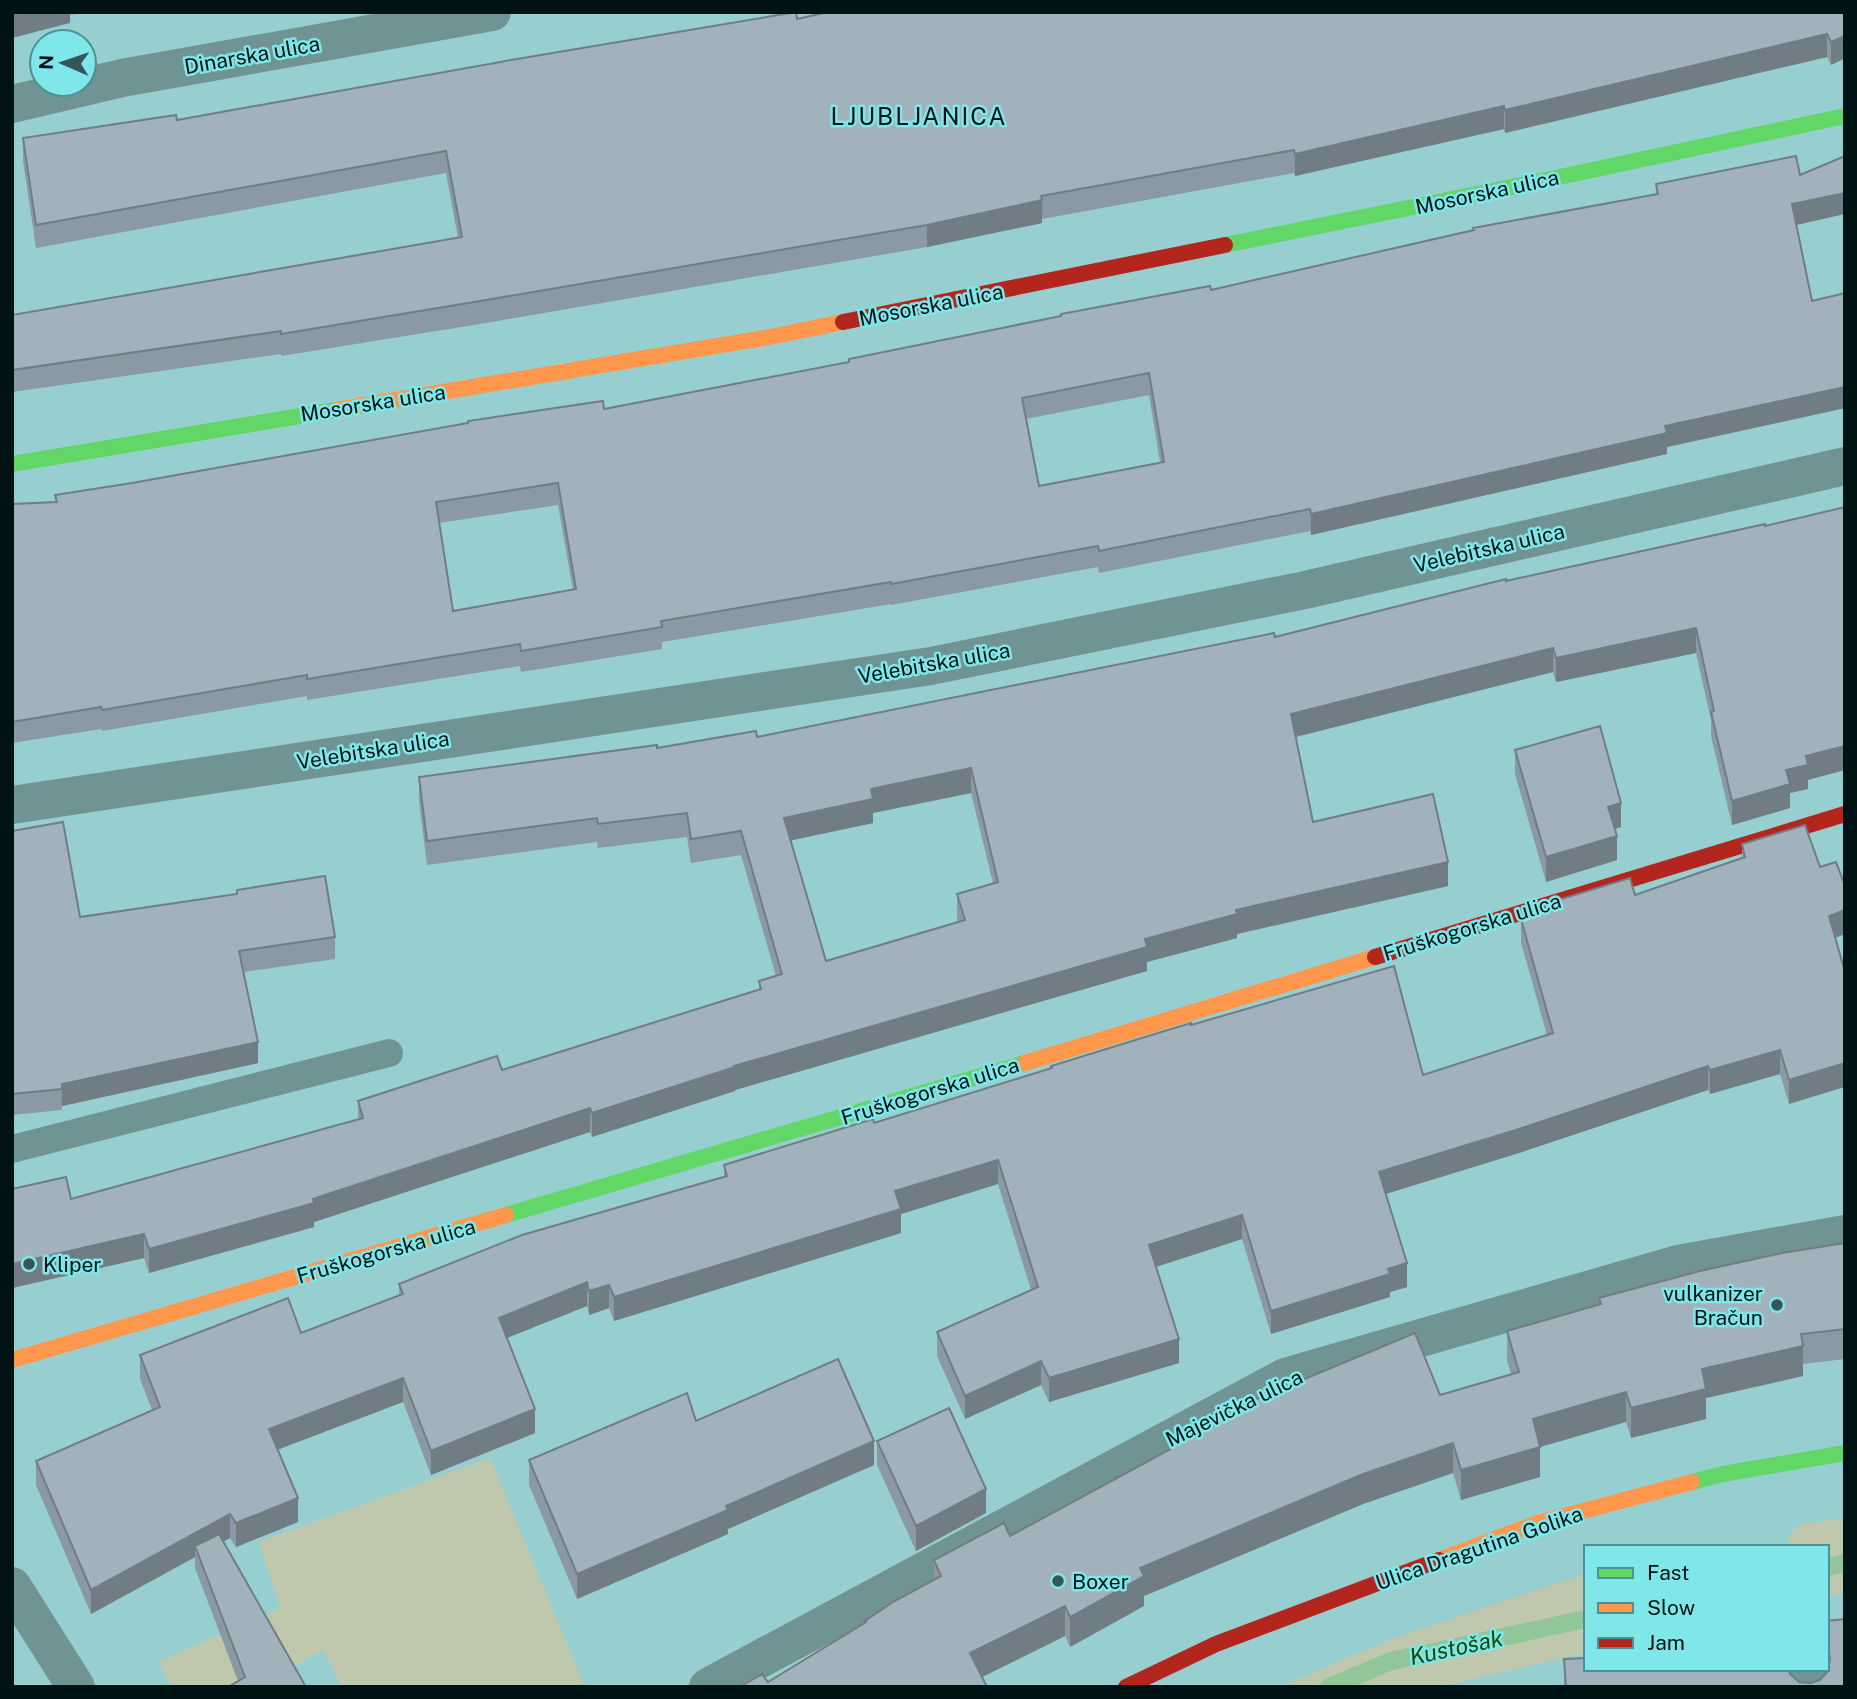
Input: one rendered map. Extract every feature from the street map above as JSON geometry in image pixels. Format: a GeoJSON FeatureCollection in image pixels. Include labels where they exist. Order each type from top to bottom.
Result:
{"type":"FeatureCollection","features":[{"type":"Feature","properties":{"kind":"street","name":"Dinarska ulica"},"geometry":{"type":"LineString","coordinates":[[12,104],[122,78],[492,12]]}},
{"type":"Feature","properties":{"kind":"street","name":"Mosorska ulica"},"geometry":{"type":"LineString","coordinates":[[12,464],[770,337],[1541,181],[1845,116]]}},
{"type":"Feature","properties":{"kind":"street","name":"Velebitska ulica"},"geometry":{"type":"LineString","coordinates":[[12,805],[931,666],[1305,590],[1845,466]]}},
{"type":"Feature","properties":{"kind":"street","name":"Fruškogorska ulica"},"geometry":{"type":"LineString","coordinates":[[12,1360],[958,1083],[1845,814]]}},
{"type":"Feature","properties":{"kind":"street","name":"Majevička ulica"},"geometry":{"type":"LineString","coordinates":[[708,1687],[1285,1377],[1678,1264],[1845,1234]]}},
{"type":"Feature","properties":{"kind":"street","name":"Ulica Dragutina Golika"},"geometry":{"type":"LineString","coordinates":[[1126,1687],[1216,1644],[1538,1523],[1723,1474],[1845,1453]]}},
{"type":"Feature","properties":{"kind":"street"},"geometry":{"type":"LineString","coordinates":[[12,1586],[76,1687]]}},
{"type":"Feature","properties":{"kind":"lane"},"geometry":{"type":"LineString","coordinates":[[12,1149],[389,1053]]}},
{"type":"Feature","properties":{"kind":"green space"},"geometry":{"type":"Polygon","coordinates":[[[490,1458],[585,1687],[342,1687],[323,1650],[256,1687],[172,1687],[158,1662],[280,1608],[259,1542],[490,1458]]]}},
{"type":"Feature","properties":{"kind":"green space"},"geometry":{"type":"Polygon","coordinates":[[[1845,1518],[1845,1593],[1829,1597],[1829,1545],[1790,1545],[1788,1538],[1797,1525],[1845,1518]]]}},
{"type":"Feature","properties":{"kind":"green space"},"geometry":{"type":"Polygon","coordinates":[[[1584,1575],[1584,1653],[1439,1687],[1280,1687],[1392,1639],[1584,1575]]]}},
{"type":"Feature","properties":{"kind":"building"},"geometry":{"type":"Polygon","coordinates":[[[796,12],[797,19],[828,12],[1845,12],[1845,36],[1831,42],[1827,34],[1505,110],[1504,106],[1295,154],[1294,150],[1041,196],[1042,200],[927,225],[281,334],[281,331],[12,370],[12,315],[462,237],[446,151],[36,225],[23,138],[176,115],[177,120],[796,12]]]}},
{"type":"Feature","properties":{"kind":"building"},"geometry":{"type":"Polygon","coordinates":[[[1796,156],[1800,175],[1845,156],[1845,193],[1792,204],[1812,301],[1845,293],[1845,387],[1665,426],[1667,433],[1311,514],[1310,509],[1099,551],[1098,546],[891,584],[661,621],[662,627],[521,651],[520,644],[307,679],[307,675],[102,710],[101,707],[12,722],[12,504],[57,502],[55,495],[468,421],[603,401],[604,409],[849,362],[849,359],[1061,314],[1210,286],[1211,290],[1474,230],[1473,228],[1658,194],[1656,184],[1796,156]],[[1149,373],[1022,398],[1039,486],[1164,462],[1149,373]],[[558,483],[436,502],[453,611],[576,589],[558,483]]]}},
{"type":"Feature","properties":{"kind":"building"},"geometry":{"type":"Polygon","coordinates":[[[1845,507],[1845,746],[1806,756],[1808,765],[1786,770],[1790,784],[1732,801],[1711,712],[1714,711],[1696,628],[1556,658],[1553,648],[1291,714],[1313,822],[1433,794],[1448,862],[1236,910],[1237,914],[1145,939],[1147,947],[734,1066],[592,1113],[590,1108],[313,1199],[314,1203],[149,1249],[144,1234],[12,1264],[12,1189],[66,1177],[71,1199],[363,1118],[358,1101],[497,1056],[502,1070],[761,989],[759,981],[782,974],[741,831],[691,839],[687,813],[598,824],[597,818],[427,841],[419,777],[657,745],[657,748],[756,731],[757,737],[1274,633],[1275,637],[1506,579],[1845,507]],[[971,768],[871,789],[873,799],[784,818],[826,961],[965,920],[957,894],[998,882],[971,768]]]}},
{"type":"Feature","properties":{"kind":"building"},"geometry":{"type":"Polygon","coordinates":[[[1600,726],[1621,803],[1608,807],[1617,836],[1546,857],[1515,750],[1600,726]]]}},
{"type":"Feature","properties":{"kind":"building"},"geometry":{"type":"Polygon","coordinates":[[[63,822],[80,917],[237,894],[237,890],[325,876],[335,937],[239,951],[258,1042],[62,1084],[62,1089],[12,1094],[12,831],[63,822]]]}},
{"type":"Feature","properties":{"kind":"building"},"geometry":{"type":"Polygon","coordinates":[[[1805,825],[1820,867],[1836,862],[1845,886],[1845,910],[1829,916],[1845,972],[1845,1063],[1789,1080],[1780,1050],[1710,1070],[1708,1066],[1379,1172],[1407,1263],[1388,1269],[1390,1274],[1271,1311],[1242,1215],[1149,1245],[1179,1339],[1049,1378],[1041,1361],[965,1396],[937,1332],[1038,1287],[998,1160],[895,1191],[901,1209],[614,1297],[609,1285],[589,1291],[587,1282],[499,1318],[535,1409],[431,1451],[403,1378],[269,1429],[298,1498],[236,1523],[230,1514],[91,1590],[36,1461],[160,1407],[140,1355],[288,1298],[301,1333],[403,1294],[399,1284],[522,1235],[727,1176],[724,1165],[873,1119],[874,1123],[1191,1023],[1394,966],[1423,1075],[1553,1033],[1521,919],[1560,908],[1558,900],[1630,878],[1635,895],[1745,857],[1742,844],[1805,825]]]}},
{"type":"Feature","properties":{"kind":"building"},"geometry":{"type":"Polygon","coordinates":[[[1845,1243],[1845,1329],[1801,1334],[1803,1346],[1702,1369],[1706,1389],[1631,1408],[1626,1392],[1533,1419],[1540,1447],[1461,1470],[1453,1443],[1363,1474],[1140,1568],[1144,1576],[1070,1617],[1065,1606],[970,1653],[987,1687],[740,1687],[762,1674],[768,1682],[866,1622],[893,1602],[941,1576],[934,1560],[1004,1523],[1010,1536],[1259,1398],[1415,1333],[1440,1395],[1519,1372],[1507,1331],[1601,1304],[1599,1298],[1700,1271],[1782,1253],[1845,1243]]]}},
{"type":"Feature","properties":{"kind":"building"},"geometry":{"type":"Polygon","coordinates":[[[838,1359],[874,1441],[726,1506],[728,1510],[577,1574],[529,1460],[687,1393],[696,1421],[838,1359]]]}},
{"type":"Feature","properties":{"kind":"building"},"geometry":{"type":"Polygon","coordinates":[[[949,1408],[986,1489],[916,1526],[877,1441],[949,1408]]]}},
{"type":"Feature","properties":{"kind":"building"},"geometry":{"type":"Polygon","coordinates":[[[219,1534],[306,1687],[228,1687],[245,1677],[195,1546],[219,1534]]]}},
{"type":"Feature","properties":{"kind":"building"},"geometry":{"type":"Polygon","coordinates":[[[1845,1619],[1845,1687],[1566,1687],[1564,1659],[1584,1658],[1584,1671],[1789,1671],[1799,1682],[1811,1683],[1820,1680],[1829,1671],[1829,1621],[1845,1619]]]}},
{"type":"Feature","properties":{"kind":"waterway","name":"Kustošak"},"geometry":{"type":"LineString","coordinates":[[1829,1567],[1845,1563]]}},
{"type":"Feature","properties":{"kind":"waterway","name":"Kustošak"},"geometry":{"type":"LineString","coordinates":[[1329,1687],[1391,1661],[1584,1619]]}},
{"type":"Feature","properties":{"kind":"traffic: fast"},"geometry":{"type":"LineString","coordinates":[[1225,245],[1845,116]]}},
{"type":"Feature","properties":{"kind":"traffic: fast"},"geometry":{"type":"LineString","coordinates":[[12,464],[336,410]]}},
{"type":"Feature","properties":{"kind":"traffic: fast"},"geometry":{"type":"LineString","coordinates":[[506,1215],[1025,1063]]}},
{"type":"Feature","properties":{"kind":"traffic: fast"},"geometry":{"type":"LineString","coordinates":[[1692,1482],[1845,1453]]}},
{"type":"Feature","properties":{"kind":"traffic: slow"},"geometry":{"type":"LineString","coordinates":[[336,410],[770,337],[843,322]]}},
{"type":"Feature","properties":{"kind":"traffic: slow"},"geometry":{"type":"LineString","coordinates":[[1025,1063],[1375,957]]}},
{"type":"Feature","properties":{"kind":"traffic: slow"},"geometry":{"type":"LineString","coordinates":[[12,1360],[506,1215]]}},
{"type":"Feature","properties":{"kind":"traffic: slow"},"geometry":{"type":"LineString","coordinates":[[1439,1560],[1538,1523],[1692,1482]]}},
{"type":"Feature","properties":{"kind":"traffic: jam"},"geometry":{"type":"LineString","coordinates":[[843,322],[1225,245]]}},
{"type":"Feature","properties":{"kind":"traffic: jam"},"geometry":{"type":"LineString","coordinates":[[1375,957],[1845,814]]}},
{"type":"Feature","properties":{"kind":"traffic: jam"},"geometry":{"type":"LineString","coordinates":[[1126,1687],[1216,1644],[1439,1560]]}},
{"type":"Feature","properties":{"kind":"place","name":"Kliper"},"geometry":{"type":"Point","coordinates":[29,1264]}},
{"type":"Feature","properties":{"kind":"place","name":"vulkanizer Bračun"},"geometry":{"type":"Point","coordinates":[1777,1305]}},
{"type":"Feature","properties":{"kind":"place","name":"Boxer"},"geometry":{"type":"Point","coordinates":[1058,1581]}},
{"type":"Feature","properties":{"kind":"district","name":"LJUBLJANICA"},"geometry":{"type":"Point","coordinates":[919,116]}}]}
